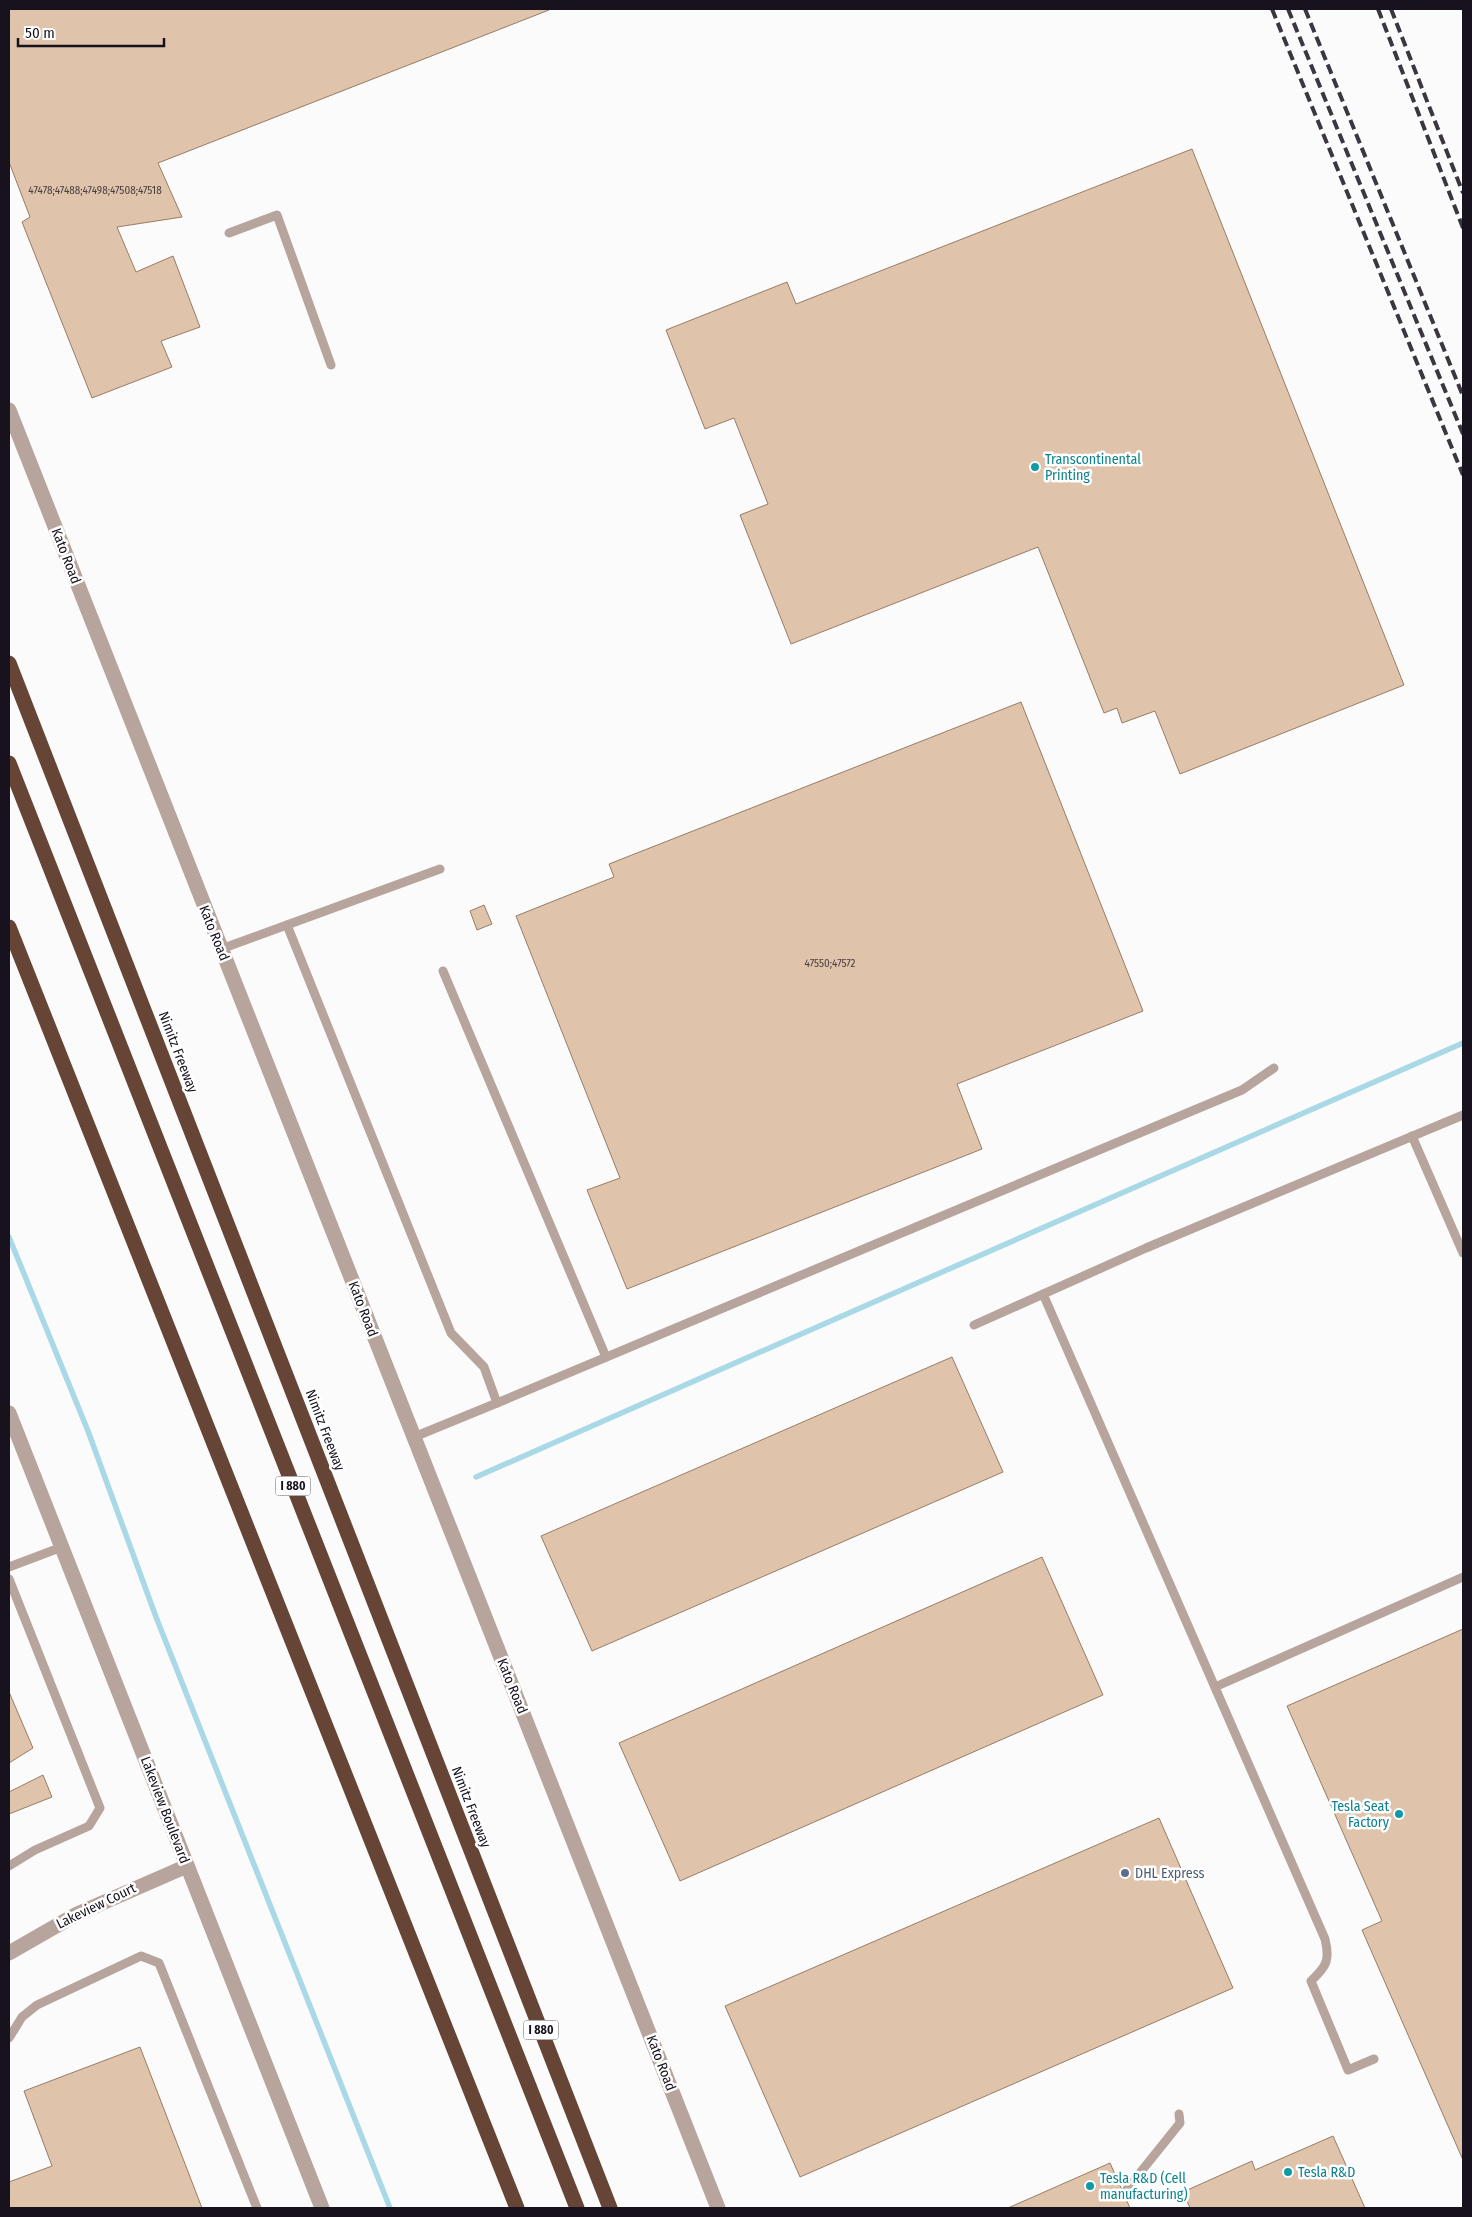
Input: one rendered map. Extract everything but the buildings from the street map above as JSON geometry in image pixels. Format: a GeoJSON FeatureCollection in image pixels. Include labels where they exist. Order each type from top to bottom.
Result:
{"type":"FeatureCollection","features":[{"type":"Feature","properties":{"kind":"highway","name":"Nimitz Freeway"},"geometry":{"type":"LineString","coordinates":[[9,663],[610,2208]]}},
{"type":"Feature","properties":{"kind":"highway","name":"I 880"},"geometry":{"type":"LineString","coordinates":[[9,763],[577,2208]]}},
{"type":"Feature","properties":{"kind":"highway"},"geometry":{"type":"LineString","coordinates":[[9,927],[517,2208]]}},
{"type":"Feature","properties":{"kind":"street","name":"Kato Road"},"geometry":{"type":"LineString","coordinates":[[9,410],[718,2208]]}},
{"type":"Feature","properties":{"kind":"street","name":"Lakeview Boulevard"},"geometry":{"type":"LineString","coordinates":[[9,1412],[322,2208]]}},
{"type":"Feature","properties":{"kind":"street","name":"Lakeview Court"},"geometry":{"type":"LineString","coordinates":[[9,1953],[77,1914],[188,1866]]}},
{"type":"Feature","properties":{"kind":"lane"},"geometry":{"type":"LineString","coordinates":[[229,233],[277,215],[331,365]]}},
{"type":"Feature","properties":{"kind":"lane"},"geometry":{"type":"LineString","coordinates":[[221,949],[440,869]]}},
{"type":"Feature","properties":{"kind":"lane"},"geometry":{"type":"LineString","coordinates":[[287,925],[451,1333],[484,1367],[497,1403]]}},
{"type":"Feature","properties":{"kind":"lane"},"geometry":{"type":"LineString","coordinates":[[443,971],[606,1357]]}},
{"type":"Feature","properties":{"kind":"lane"},"geometry":{"type":"LineString","coordinates":[[414,1436],[497,1403],[1242,1090],[1274,1068]]}},
{"type":"Feature","properties":{"kind":"lane"},"geometry":{"type":"LineString","coordinates":[[974,1326],[1146,1248],[1463,1115]]}},
{"type":"Feature","properties":{"kind":"lane"},"geometry":{"type":"LineString","coordinates":[[1412,1136],[1463,1253]]}},
{"type":"Feature","properties":{"kind":"lane"},"geometry":{"type":"LineString","coordinates":[[1043,1294],[1325,1939],[1329,1954],[1326,1965],[1311,1981],[1348,2070],[1374,2059]]}},
{"type":"Feature","properties":{"kind":"lane"},"geometry":{"type":"LineString","coordinates":[[9,1567],[62,1547]]}},
{"type":"Feature","properties":{"kind":"lane"},"geometry":{"type":"LineString","coordinates":[[1215,1687],[1463,1577]]}},
{"type":"Feature","properties":{"kind":"lane"},"geometry":{"type":"LineString","coordinates":[[9,1579],[100,1808],[89,1826],[35,1850],[9,1866]]}},
{"type":"Feature","properties":{"kind":"lane"},"geometry":{"type":"LineString","coordinates":[[9,2038],[22,2017],[37,2005],[141,1956],[159,1963],[256,2208]]}},
{"type":"Feature","properties":{"kind":"lane"},"geometry":{"type":"LineString","coordinates":[[1127,2189],[1180,2123],[1179,2114]]}},
{"type":"Feature","properties":{"kind":"waterway"},"geometry":{"type":"LineString","coordinates":[[476,1477],[1463,1043]]}},
{"type":"Feature","properties":{"kind":"waterway"},"geometry":{"type":"LineString","coordinates":[[9,1237],[88,1431],[156,1617],[390,2208]]}},
{"type":"Feature","properties":{"kind":"railway"},"geometry":{"type":"LineString","coordinates":[[1272,9],[1463,475]]}},
{"type":"Feature","properties":{"kind":"railway"},"geometry":{"type":"LineString","coordinates":[[1288,9],[1463,434]]}},
{"type":"Feature","properties":{"kind":"railway"},"geometry":{"type":"LineString","coordinates":[[1305,9],[1463,396]]}},
{"type":"Feature","properties":{"kind":"railway"},"geometry":{"type":"LineString","coordinates":[[1378,9],[1463,228]]}},
{"type":"Feature","properties":{"kind":"railway"},"geometry":{"type":"LineString","coordinates":[[1391,9],[1463,193]]}},
{"type":"Feature","properties":{"kind":"place","name":"Transcontinental Printing"},"geometry":{"type":"Point","coordinates":[1035,467]}},
{"type":"Feature","properties":{"kind":"place","name":"Tesla Seat Factory"},"geometry":{"type":"Point","coordinates":[1399,1814]}},
{"type":"Feature","properties":{"kind":"place","name":"DHL Express"},"geometry":{"type":"Point","coordinates":[1125,1873]}},
{"type":"Feature","properties":{"kind":"place","name":"Tesla R&D"},"geometry":{"type":"Point","coordinates":[1288,2172]}},
{"type":"Feature","properties":{"kind":"place","name":"Tesla R&D (Cell manufacturing)"},"geometry":{"type":"Point","coordinates":[1090,2186]}}]}
